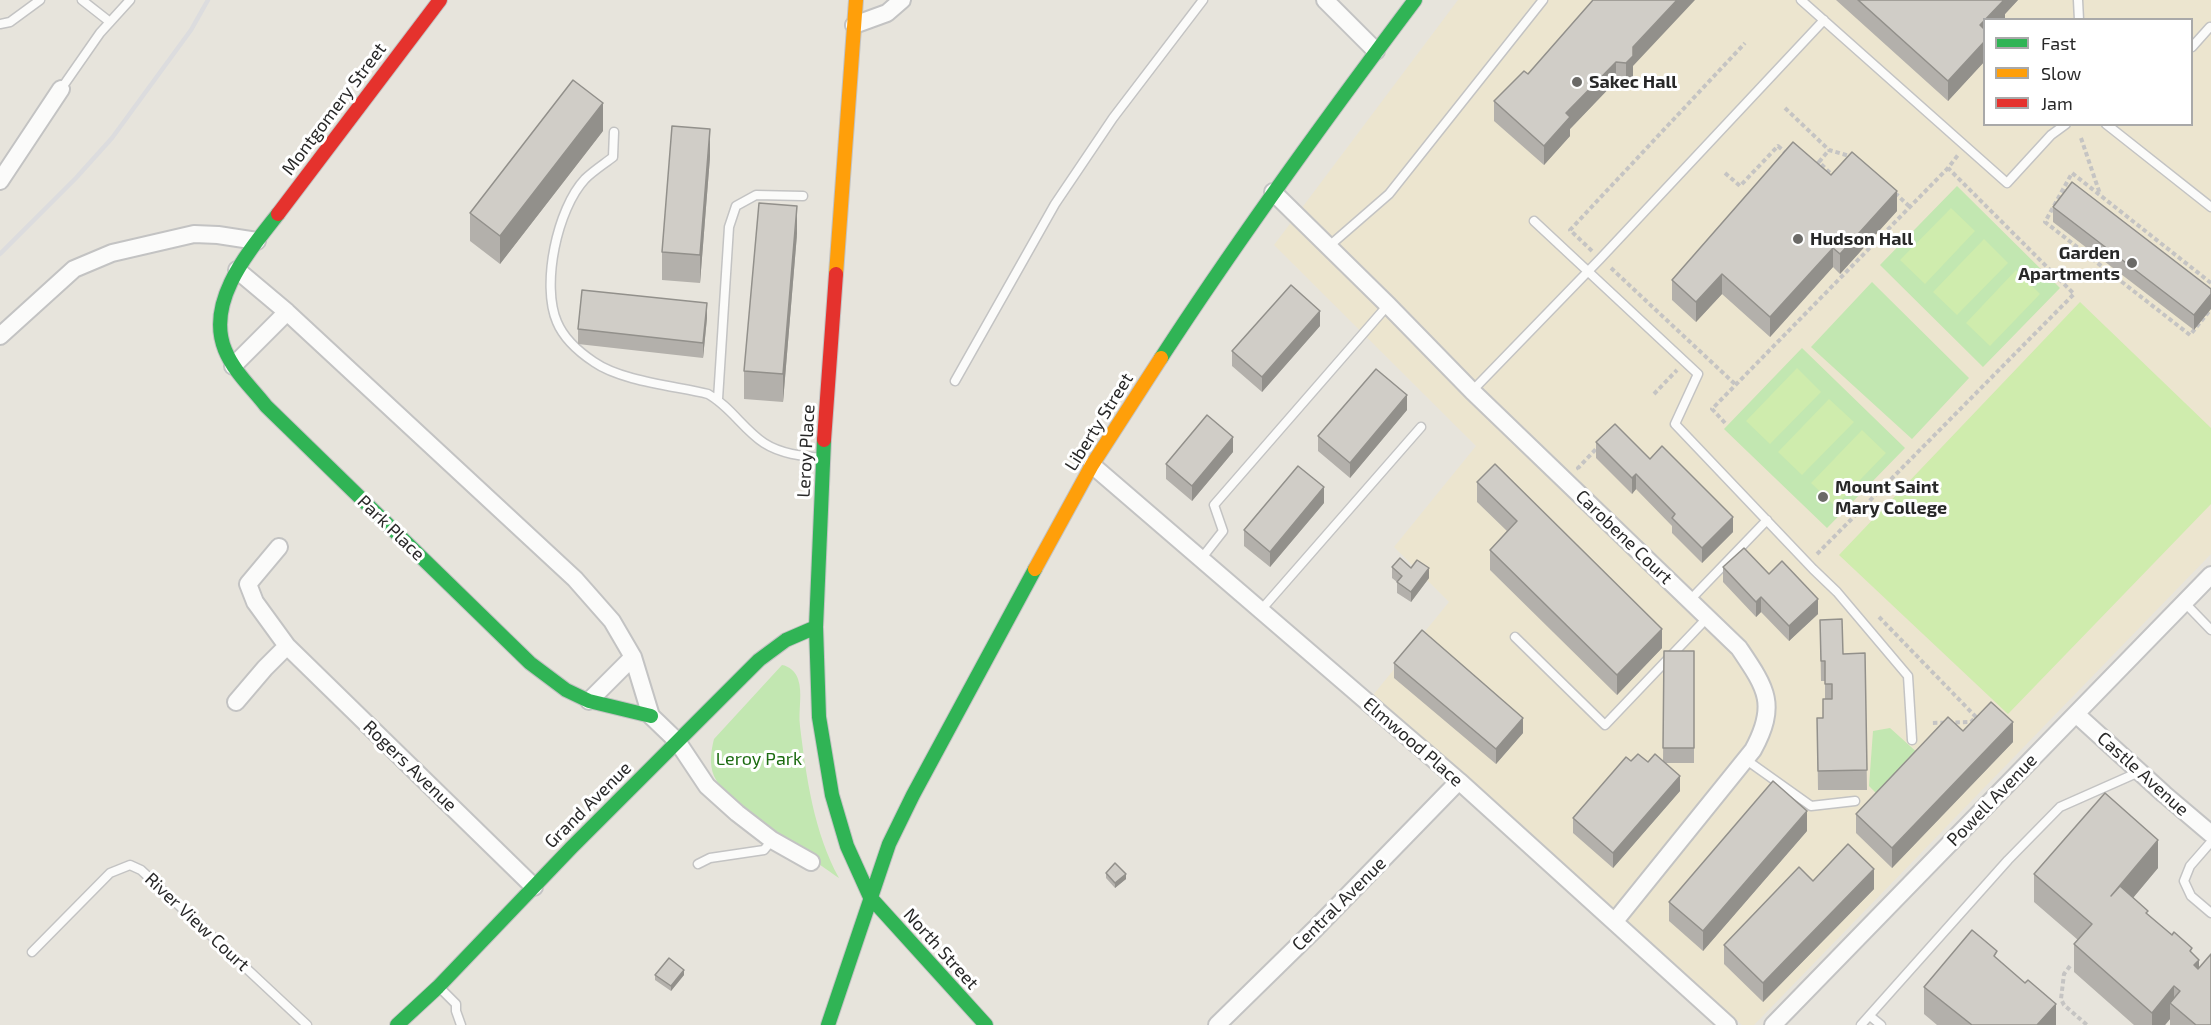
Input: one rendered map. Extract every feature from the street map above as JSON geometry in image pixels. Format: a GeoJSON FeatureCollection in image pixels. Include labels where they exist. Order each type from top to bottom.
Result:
{"type":"FeatureCollection","features":[{"type":"Feature","properties":{"kind":"street","name":"Montgomery Street"},"geometry":{"type":"LineString","coordinates":[[257,241],[440,0]]}},
{"type":"Feature","properties":{"kind":"street","name":"Leroy Place"},"geometry":{"type":"LineString","coordinates":[[856,0],[823,458],[816,627],[819,717],[832,795],[847,846],[870,897]]}},
{"type":"Feature","properties":{"kind":"street"},"geometry":{"type":"LineString","coordinates":[[854,25],[886,13],[902,0]]}},
{"type":"Feature","properties":{"kind":"street"},"geometry":{"type":"LineString","coordinates":[[1324,0],[1376,51]]}},
{"type":"Feature","properties":{"kind":"street","name":"Liberty Street"},"geometry":{"type":"LineString","coordinates":[[831,1023],[889,844],[913,795],[1092,465],[1208,286],[1273,192],[1416,0]]}},
{"type":"Feature","properties":{"kind":"street"},"geometry":{"type":"LineString","coordinates":[[0,181],[61,89]]}},
{"type":"Feature","properties":{"kind":"street","name":"Carobene Court"},"geometry":{"type":"LineString","coordinates":[[1273,192],[1472,391],[1739,648],[1761,681],[1768,708],[1763,732],[1753,750],[1616,921]]}},
{"type":"Feature","properties":{"kind":"street"},"geometry":{"type":"LineString","coordinates":[[0,336],[74,269],[112,253],[194,234],[257,241]]}},
{"type":"Feature","properties":{"kind":"street","name":"Park Place"},"geometry":{"type":"LineString","coordinates":[[257,241],[237,270],[226,292],[220,313],[220,333],[233,366],[266,406],[530,663],[566,690],[589,701],[651,716]]}},
{"type":"Feature","properties":{"kind":"street"},"geometry":{"type":"LineString","coordinates":[[237,270],[287,312],[575,579],[612,621],[633,657],[651,716],[677,741],[707,786],[736,813],[772,840],[811,862]]}},
{"type":"Feature","properties":{"kind":"street"},"geometry":{"type":"LineString","coordinates":[[233,366],[287,312]]}},
{"type":"Feature","properties":{"kind":"street","name":"Elmwood Place"},"geometry":{"type":"LineString","coordinates":[[1092,465],[1459,781],[1728,1025]]}},
{"type":"Feature","properties":{"kind":"street","name":"Rogers Avenue"},"geometry":{"type":"LineString","coordinates":[[279,547],[248,584],[255,602],[287,646],[534,886]]}},
{"type":"Feature","properties":{"kind":"street","name":"Powell Avenue"},"geometry":{"type":"LineString","coordinates":[[1777,1024],[2211,575]]}},
{"type":"Feature","properties":{"kind":"street","name":"Grand Avenue"},"geometry":{"type":"LineString","coordinates":[[397,1025],[438,987],[570,848],[606,815],[759,660],[786,640],[816,627]]}},
{"type":"Feature","properties":{"kind":"street"},"geometry":{"type":"LineString","coordinates":[[236,702],[287,646]]}},
{"type":"Feature","properties":{"kind":"street"},"geometry":{"type":"LineString","coordinates":[[589,701],[633,657]]}},
{"type":"Feature","properties":{"kind":"street","name":"Castle Avenue"},"geometry":{"type":"LineString","coordinates":[[2076,714],[2211,834]]}},
{"type":"Feature","properties":{"kind":"street","name":"Central Avenue"},"geometry":{"type":"LineString","coordinates":[[1217,1025],[1315,929],[1459,781]]}},
{"type":"Feature","properties":{"kind":"street","name":"North Street"},"geometry":{"type":"LineString","coordinates":[[870,897],[986,1025]]}},
{"type":"Feature","properties":{"kind":"lane"},"geometry":{"type":"LineString","coordinates":[[0,24],[10,22],[40,0]]}},
{"type":"Feature","properties":{"kind":"lane"},"geometry":{"type":"LineString","coordinates":[[82,0],[110,22]]}},
{"type":"Feature","properties":{"kind":"lane"},"geometry":{"type":"LineString","coordinates":[[61,89],[100,33],[130,0]]}},
{"type":"Feature","properties":{"kind":"lane"},"geometry":{"type":"LineString","coordinates":[[956,381],[1055,204],[1113,118],[1203,0]]}},
{"type":"Feature","properties":{"kind":"lane"},"geometry":{"type":"LineString","coordinates":[[1328,247],[1389,194],[1543,0]]}},
{"type":"Feature","properties":{"kind":"lane"},"geometry":{"type":"LineString","coordinates":[[1801,0],[2007,183],[2051,135],[2063,126]]}},
{"type":"Feature","properties":{"kind":"lane"},"geometry":{"type":"LineString","coordinates":[[2078,0],[2079,18]]}},
{"type":"Feature","properties":{"kind":"lane"},"geometry":{"type":"LineString","coordinates":[[1472,391],[1824,20]]}},
{"type":"Feature","properties":{"kind":"lane"},"geometry":{"type":"LineString","coordinates":[[2193,46],[2210,27]]}},
{"type":"Feature","properties":{"kind":"lane"},"geometry":{"type":"LineString","coordinates":[[2109,126],[2211,207]]}},
{"type":"Feature","properties":{"kind":"lane"},"geometry":{"type":"LineString","coordinates":[[614,132],[613,157],[584,180],[565,210],[552,259],[550,288],[556,322],[570,343],[602,367],[617,374],[708,394],[718,399],[764,443],[788,454],[823,458]]}},
{"type":"Feature","properties":{"kind":"lane"},"geometry":{"type":"LineString","coordinates":[[718,399],[729,226],[736,206],[756,195],[803,196]]}},
{"type":"Feature","properties":{"kind":"lane"},"geometry":{"type":"LineString","coordinates":[[1534,221],[1698,375],[1675,424],[1837,592],[1908,676],[1912,740]]}},
{"type":"Feature","properties":{"kind":"lane"},"geometry":{"type":"LineString","coordinates":[[1201,559],[1223,531],[1214,505],[1388,305]]}},
{"type":"Feature","properties":{"kind":"lane"},"geometry":{"type":"LineString","coordinates":[[1261,610],[1422,427]]}},
{"type":"Feature","properties":{"kind":"lane"},"geometry":{"type":"LineString","coordinates":[[1690,600],[1767,520]]}},
{"type":"Feature","properties":{"kind":"lane"},"geometry":{"type":"LineString","coordinates":[[2184,602],[2211,630]]}},
{"type":"Feature","properties":{"kind":"lane"},"geometry":{"type":"LineString","coordinates":[[1515,637],[1605,725],[1708,617]]}},
{"type":"Feature","properties":{"kind":"lane"},"geometry":{"type":"LineString","coordinates":[[1745,759],[1811,806],[1855,801]]}},
{"type":"Feature","properties":{"kind":"lane"},"geometry":{"type":"LineString","coordinates":[[1861,1025],[2008,860],[2060,807],[2139,772]]}},
{"type":"Feature","properties":{"kind":"lane"},"geometry":{"type":"LineString","coordinates":[[698,864],[711,858],[764,850],[772,840]]}},
{"type":"Feature","properties":{"kind":"lane"},"geometry":{"type":"LineString","coordinates":[[2211,842],[2190,866],[2184,881],[2191,896],[2211,913]]}},
{"type":"Feature","properties":{"kind":"lane","name":"River View Court"},"geometry":{"type":"LineString","coordinates":[[32,952],[110,873],[130,865],[141,870],[307,1025]]}},
{"type":"Feature","properties":{"kind":"lane"},"geometry":{"type":"LineString","coordinates":[[438,987],[456,1004],[461,1025]]}},
{"type":"Feature","properties":{"kind":"lane"},"geometry":{"type":"LineString","coordinates":[[1870,1016],[1881,1025]]}},
{"type":"Feature","properties":{"kind":"path"},"geometry":{"type":"LineString","coordinates":[[1785,108],[1829,150],[1858,158]]}},
{"type":"Feature","properties":{"kind":"path"},"geometry":{"type":"LineString","coordinates":[[2081,138],[2100,195]]}},
{"type":"Feature","properties":{"kind":"path"},"geometry":{"type":"LineString","coordinates":[[1725,173],[1740,186],[1778,146],[1794,159]]}},
{"type":"Feature","properties":{"kind":"path"},"geometry":{"type":"LineString","coordinates":[[1810,171],[1829,150]]}},
{"type":"Feature","properties":{"kind":"path"},"geometry":{"type":"LineString","coordinates":[[1725,423],[1712,409],[1948,168],[1958,155]]}},
{"type":"Feature","properties":{"kind":"path"},"geometry":{"type":"LineString","coordinates":[[1819,162],[1841,184]]}},
{"type":"Feature","properties":{"kind":"path"},"geometry":{"type":"LineString","coordinates":[[1817,554],[2073,294],[1948,168]]}},
{"type":"Feature","properties":{"kind":"path"},"geometry":{"type":"LineString","coordinates":[[2211,283],[2072,173],[2044,222],[2190,335],[2211,309]]}},
{"type":"Feature","properties":{"kind":"path"},"geometry":{"type":"LineString","coordinates":[[1892,191],[1910,207]]}},
{"type":"Feature","properties":{"kind":"path"},"geometry":{"type":"LineString","coordinates":[[1654,394],[1678,369]]}},
{"type":"Feature","properties":{"kind":"path"},"geometry":{"type":"LineString","coordinates":[[1586,476],[1578,468],[1603,442]]}},
{"type":"Feature","properties":{"kind":"path"},"geometry":{"type":"LineString","coordinates":[[2070,966],[2064,975],[2061,999],[2087,1025]]}},
{"type":"Feature","properties":{"kind":"shaded area","name":"Mount Saint Mary College"},"geometry":{"type":"Polygon","coordinates":[[[1458,0],[2211,0],[2211,554],[1754,1025],[1742,1025],[1373,695],[1449,602],[1394,547],[1476,446],[1274,245],[1458,0]]]}},
{"type":"Feature","properties":{"kind":"green space"},"geometry":{"type":"Polygon","coordinates":[[[1957,186],[2060,288],[1983,367],[1880,265],[1957,186]]]}},
{"type":"Feature","properties":{"kind":"green space"},"geometry":{"type":"Polygon","coordinates":[[[1951,208],[1975,231],[1925,284],[1900,260],[1951,208]]]}},
{"type":"Feature","properties":{"kind":"green space"},"geometry":{"type":"Polygon","coordinates":[[[1984,239],[2008,263],[1957,315],[1933,292],[1984,239]]]}},
{"type":"Feature","properties":{"kind":"green space"},"geometry":{"type":"Polygon","coordinates":[[[2016,270],[2040,294],[1990,346],[1966,323],[2016,270]]]}},
{"type":"Feature","properties":{"kind":"green space"},"geometry":{"type":"Polygon","coordinates":[[[1872,282],[1969,378],[1912,439],[1811,347],[1872,282]]]}},
{"type":"Feature","properties":{"kind":"green space"},"geometry":{"type":"Polygon","coordinates":[[[2080,302],[2211,428],[2211,504],[2008,714],[1839,555],[2080,302]]]}},
{"type":"Feature","properties":{"kind":"green space"},"geometry":{"type":"Polygon","coordinates":[[[1802,348],[1905,448],[1827,528],[1724,429],[1802,348]]]}},
{"type":"Feature","properties":{"kind":"green space"},"geometry":{"type":"Polygon","coordinates":[[[1797,368],[1821,392],[1770,444],[1746,421],[1797,368]]]}},
{"type":"Feature","properties":{"kind":"green space"},"geometry":{"type":"Polygon","coordinates":[[[1829,399],[1854,422],[1802,475],[1778,452],[1829,399]]]}},
{"type":"Feature","properties":{"kind":"green space"},"geometry":{"type":"Polygon","coordinates":[[[1862,430],[1886,453],[1835,506],[1811,483],[1862,430]]]}},
{"type":"Feature","properties":{"kind":"green space","name":"Leroy Park"},"geometry":{"type":"Polygon","coordinates":[[[782,665],[792,670],[798,679],[800,726],[812,804],[823,842],[839,878],[790,844],[735,801],[722,788],[712,771],[711,758],[714,739],[782,665]]]}},
{"type":"Feature","properties":{"kind":"green space"},"geometry":{"type":"Polygon","coordinates":[[[1890,728],[1920,755],[1880,797],[1869,786],[1873,731],[1890,728]]]}},
{"type":"Feature","properties":{"kind":"building","name":"Sakec Hall"},"geometry":{"type":"Polygon","coordinates":[[[1593,0],[1677,0],[1633,47],[1633,56],[1626,63],[1616,62],[1566,113],[1570,117],[1544,146],[1494,101],[1524,71],[1528,74],[1593,0]]]}},
{"type":"Feature","properties":{"kind":"building"},"geometry":{"type":"Polygon","coordinates":[[[1858,0],[2004,0],[1987,18],[1983,18],[1980,25],[1983,28],[1983,43],[1948,81],[1858,0]]]}},
{"type":"Feature","properties":{"kind":"building"},"geometry":{"type":"Polygon","coordinates":[[[573,80],[603,103],[500,236],[470,213],[573,80]]]}},
{"type":"Feature","properties":{"kind":"building"},"geometry":{"type":"Polygon","coordinates":[[[672,126],[710,129],[700,255],[662,252],[672,126]]]}},
{"type":"Feature","properties":{"kind":"building","name":"Hudson Hall"},"geometry":{"type":"Polygon","coordinates":[[[1793,142],[1831,175],[1852,152],[1897,191],[1840,254],[1833,248],[1770,317],[1722,274],[1696,302],[1672,280],[1793,142]]]}},
{"type":"Feature","properties":{"kind":"building"},"geometry":{"type":"Polygon","coordinates":[[[2072,182],[2211,289],[2211,294],[2194,315],[2053,207],[2072,182]]]}},
{"type":"Feature","properties":{"kind":"building"},"geometry":{"type":"Polygon","coordinates":[[[759,203],[797,206],[783,374],[744,371],[759,203]]]}},
{"type":"Feature","properties":{"kind":"building"},"geometry":{"type":"Polygon","coordinates":[[[1291,285],[1320,311],[1262,377],[1232,351],[1291,285]]]}},
{"type":"Feature","properties":{"kind":"building"},"geometry":{"type":"Polygon","coordinates":[[[582,290],[707,303],[703,343],[578,329],[582,290]]]}},
{"type":"Feature","properties":{"kind":"building"},"geometry":{"type":"Polygon","coordinates":[[[1376,369],[1407,395],[1350,463],[1318,436],[1376,369]]]}},
{"type":"Feature","properties":{"kind":"building"},"geometry":{"type":"Polygon","coordinates":[[[1207,415],[1233,437],[1192,486],[1166,464],[1207,415]]]}},
{"type":"Feature","properties":{"kind":"building"},"geometry":{"type":"Polygon","coordinates":[[[1615,424],[1650,459],[1662,446],[1733,517],[1702,548],[1672,518],[1675,514],[1636,474],[1632,478],[1596,442],[1615,424]]]}},
{"type":"Feature","properties":{"kind":"building"},"geometry":{"type":"Polygon","coordinates":[[[1495,464],[1662,629],[1617,675],[1490,550],[1517,521],[1477,482],[1495,464]]]}},
{"type":"Feature","properties":{"kind":"building"},"geometry":{"type":"Polygon","coordinates":[[[1298,466],[1324,487],[1270,552],[1244,530],[1298,466]]]}},
{"type":"Feature","properties":{"kind":"building"},"geometry":{"type":"Polygon","coordinates":[[[1744,548],[1769,574],[1782,561],[1818,599],[1789,626],[1761,597],[1756,602],[1723,567],[1744,548]]]}},
{"type":"Feature","properties":{"kind":"building"},"geometry":{"type":"Polygon","coordinates":[[[1400,558],[1411,568],[1417,560],[1429,568],[1411,592],[1397,582],[1402,576],[1392,567],[1400,558]]]}},
{"type":"Feature","properties":{"kind":"building"},"geometry":{"type":"Polygon","coordinates":[[[1842,619],[1843,654],[1865,653],[1867,770],[1818,771],[1817,718],[1823,718],[1823,699],[1832,699],[1832,684],[1825,684],[1825,661],[1821,661],[1820,620],[1842,619]]]}},
{"type":"Feature","properties":{"kind":"building"},"geometry":{"type":"Polygon","coordinates":[[[1422,630],[1523,718],[1496,749],[1394,663],[1422,630]]]}},
{"type":"Feature","properties":{"kind":"building"},"geometry":{"type":"Polygon","coordinates":[[[1664,651],[1694,651],[1694,748],[1663,748],[1664,651]]]}},
{"type":"Feature","properties":{"kind":"building"},"geometry":{"type":"Polygon","coordinates":[[[1991,702],[2013,722],[1892,848],[1856,814],[1948,717],[1963,731],[1991,702]]]}},
{"type":"Feature","properties":{"kind":"building"},"geometry":{"type":"Polygon","coordinates":[[[1638,754],[1648,762],[1655,754],[1680,776],[1613,853],[1573,818],[1626,757],[1631,761],[1638,754]]]}},
{"type":"Feature","properties":{"kind":"building"},"geometry":{"type":"Polygon","coordinates":[[[1773,781],[1807,811],[1703,931],[1669,902],[1773,781]]]}},
{"type":"Feature","properties":{"kind":"building"},"geometry":{"type":"Polygon","coordinates":[[[2105,793],[2158,840],[2111,896],[2120,886],[2148,911],[2146,913],[2172,935],[2174,932],[2192,948],[2190,951],[2199,960],[2194,965],[2198,969],[2211,954],[2211,1025],[2196,1025],[2170,1003],[2180,991],[2174,986],[2152,1013],[2074,944],[2092,924],[2034,874],[2105,793]]]}},
{"type":"Feature","properties":{"kind":"building"},"geometry":{"type":"Polygon","coordinates":[[[1848,844],[1874,869],[1763,983],[1724,945],[1799,867],[1813,881],[1848,844]]]}},
{"type":"Feature","properties":{"kind":"building"},"geometry":{"type":"Polygon","coordinates":[[[1115,863],[1126,874],[1115,883],[1106,873],[1115,863]]]}},
{"type":"Feature","properties":{"kind":"building"},"geometry":{"type":"Polygon","coordinates":[[[1972,930],[1997,951],[1994,956],[2025,983],[2028,980],[2056,1004],[2037,1025],[1972,1025],[1924,987],[1972,930]]]}},
{"type":"Feature","properties":{"kind":"building"},"geometry":{"type":"Polygon","coordinates":[[[669,958],[684,970],[671,986],[655,975],[669,958]]]}},
{"type":"Feature","properties":{"kind":"railway"},"geometry":{"type":"LineString","coordinates":[[0,254],[76,178],[112,138],[191,30],[208,0]]}},
{"type":"Feature","properties":{"kind":"traffic: fast"},"geometry":{"type":"LineString","coordinates":[[1161,358],[1285,177],[1415,0]]}},
{"type":"Feature","properties":{"kind":"traffic: fast"},"geometry":{"type":"LineString","coordinates":[[278,214],[234,277],[221,313],[220,332],[225,350],[238,373],[266,406],[530,663],[566,690],[589,701],[651,716]]}},
{"type":"Feature","properties":{"kind":"traffic: fast"},"geometry":{"type":"LineString","coordinates":[[824,440],[816,627],[819,717],[832,795],[847,846],[870,897],[986,1025]]}},
{"type":"Feature","properties":{"kind":"traffic: fast"},"geometry":{"type":"LineString","coordinates":[[828,1025],[889,844],[1035,569]]}},
{"type":"Feature","properties":{"kind":"traffic: fast"},"geometry":{"type":"LineString","coordinates":[[397,1025],[438,987],[571,848],[759,660],[786,640],[816,627]]}},
{"type":"Feature","properties":{"kind":"traffic: slow"},"geometry":{"type":"LineString","coordinates":[[836,274],[856,0]]}},
{"type":"Feature","properties":{"kind":"traffic: slow"},"geometry":{"type":"LineString","coordinates":[[1035,569],[1092,465],[1161,358]]}},
{"type":"Feature","properties":{"kind":"traffic: jam"},"geometry":{"type":"LineString","coordinates":[[278,214],[440,0]]}},
{"type":"Feature","properties":{"kind":"traffic: jam"},"geometry":{"type":"LineString","coordinates":[[824,440],[836,274]]}},
{"type":"Feature","properties":{"kind":"place","name":"Sakec Hall"},"geometry":{"type":"Point","coordinates":[1577,82]}},
{"type":"Feature","properties":{"kind":"place","name":"Hudson Hall"},"geometry":{"type":"Point","coordinates":[1798,239]}},
{"type":"Feature","properties":{"kind":"place","name":"Garden Apartments"},"geometry":{"type":"Point","coordinates":[2132,263]}},
{"type":"Feature","properties":{"kind":"place","name":"Mount Saint Mary College"},"geometry":{"type":"Point","coordinates":[1823,497]}}]}
